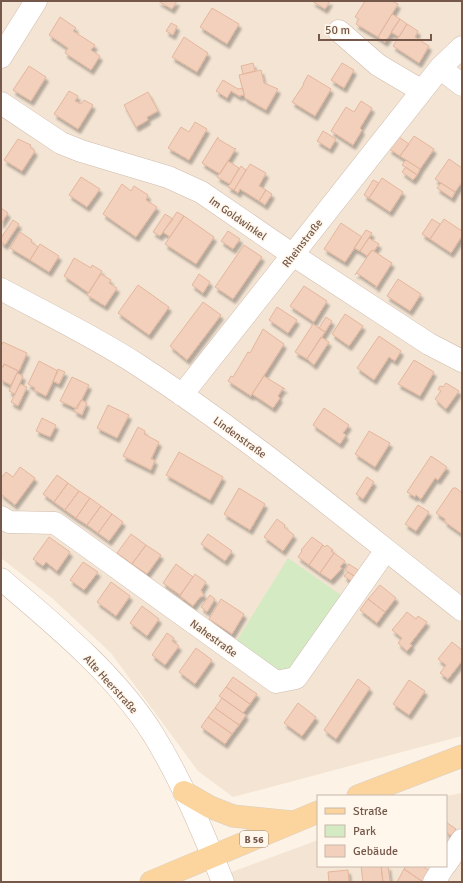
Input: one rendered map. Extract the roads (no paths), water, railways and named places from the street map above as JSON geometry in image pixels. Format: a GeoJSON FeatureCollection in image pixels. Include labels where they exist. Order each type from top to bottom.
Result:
{"type":"FeatureCollection","features":[{"type":"Feature","properties":{"kind":"main road"},"geometry":{"type":"LineString","coordinates":[[360,795],[462,756]]}},
{"type":"Feature","properties":{"kind":"main road"},"geometry":{"type":"LineString","coordinates":[[400,779],[462,766]]}},
{"type":"Feature","properties":{"kind":"main road"},"geometry":{"type":"LineString","coordinates":[[184,792],[210,807],[233,816],[295,822]]}},
{"type":"Feature","properties":{"kind":"main road","name":"B 56"},"geometry":{"type":"LineString","coordinates":[[150,882],[317,812]]}},
{"type":"Feature","properties":{"kind":"street"},"geometry":{"type":"LineString","coordinates":[[1,57],[36,1]]}},
{"type":"Feature","properties":{"kind":"street"},"geometry":{"type":"LineString","coordinates":[[339,31],[378,65],[422,91]]}},
{"type":"Feature","properties":{"kind":"street","name":"Rheinstraße"},"geometry":{"type":"LineString","coordinates":[[182,395],[440,68],[462,47]]}},
{"type":"Feature","properties":{"kind":"street"},"geometry":{"type":"LineString","coordinates":[[440,68],[462,85]]}},
{"type":"Feature","properties":{"kind":"street","name":"Im Goldwinkel"},"geometry":{"type":"LineString","coordinates":[[1,103],[61,143],[168,177],[201,192],[293,255],[429,344],[462,361]]}},
{"type":"Feature","properties":{"kind":"street","name":"Lindenstraße"},"geometry":{"type":"LineString","coordinates":[[1,288],[138,365],[182,395],[255,447],[462,610]]}},
{"type":"Feature","properties":{"kind":"street","name":"Nahestraße"},"geometry":{"type":"LineString","coordinates":[[1,517],[9,522],[55,523],[276,682],[296,678],[386,550]]}},
{"type":"Feature","properties":{"kind":"street","name":"Alte Heerstraße"},"geometry":{"type":"LineString","coordinates":[[1,579],[54,626],[124,695],[153,734],[184,792],[223,882]]}},
{"type":"Feature","properties":{"kind":"street"},"geometry":{"type":"LineString","coordinates":[[447,862],[462,840]]}},
{"type":"Feature","properties":{"kind":"street"},"geometry":{"type":"LineString","coordinates":[[434,882],[443,867]]}}]}
